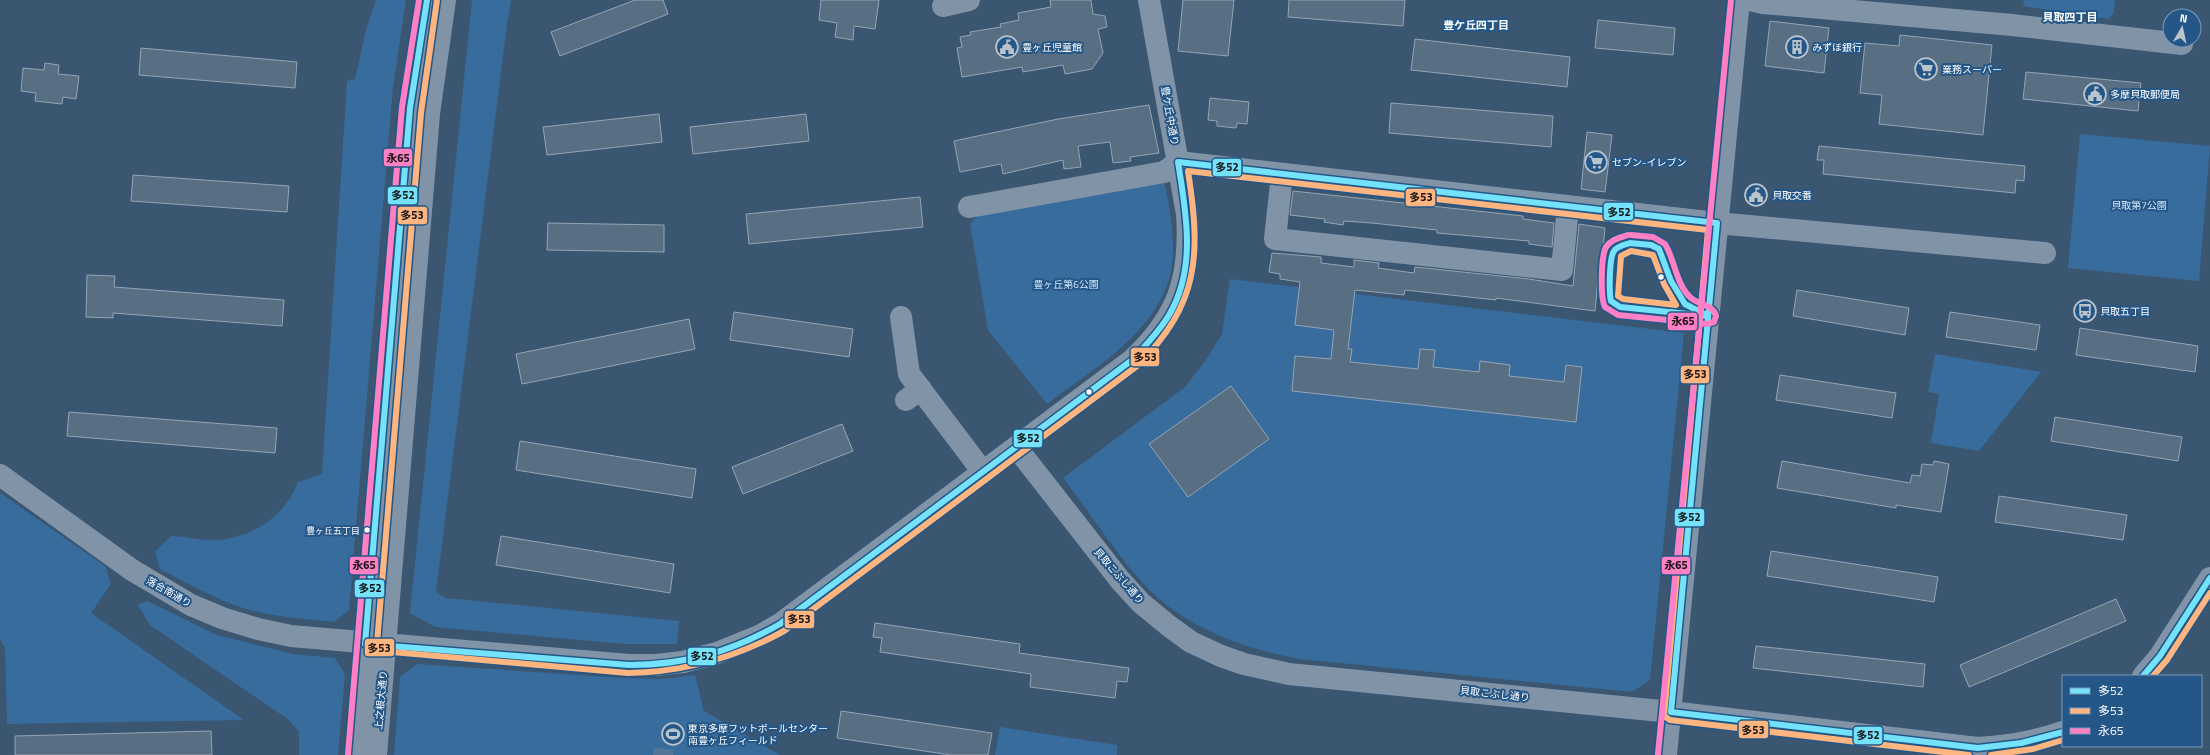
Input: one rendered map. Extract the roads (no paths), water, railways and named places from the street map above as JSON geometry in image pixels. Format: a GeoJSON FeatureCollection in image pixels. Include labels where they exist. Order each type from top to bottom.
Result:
{"type":"FeatureCollection","features":[{"type":"Feature","properties":{"kind":"street","name":"上之根大通り"},"geometry":{"type":"LineString","coordinates":[[376,755],[375,644],[410,108],[427,0]]}},
{"type":"Feature","properties":{"kind":"street","name":"上之根大通り"},"geometry":{"type":"LineString","coordinates":[[356,755],[375,644],[429,114],[445,0]]}},
{"type":"Feature","properties":{"kind":"street"},"geometry":{"type":"LineString","coordinates":[[943,6],[968,0]]}},
{"type":"Feature","properties":{"kind":"street","name":"豊ケ丘中通り"},"geometry":{"type":"LineString","coordinates":[[375,644],[629,665],[683,662],[717,653],[759,636],[780,624],[1132,360],[1149,344],[1162,328],[1180,292],[1188,264],[1187,214],[1149,0]]}},
{"type":"Feature","properties":{"kind":"street"},"geometry":{"type":"LineString","coordinates":[[1666,755],[1739,0]]}},
{"type":"Feature","properties":{"kind":"street"},"geometry":{"type":"LineString","coordinates":[[1750,0],[1763,3],[2012,25],[2162,42]]}},
{"type":"Feature","properties":{"kind":"street"},"geometry":{"type":"LineString","coordinates":[[968,207],[1164,172],[1178,162],[1717,223],[2045,253]]}},
{"type":"Feature","properties":{"kind":"street"},"geometry":{"type":"LineString","coordinates":[[1282,174],[1275,239],[1562,270],[1568,206]]}},
{"type":"Feature","properties":{"kind":"street"},"geometry":{"type":"LineString","coordinates":[[909,326],[909,374],[913,395],[983,472]]}},
{"type":"Feature","properties":{"kind":"street","name":"貝取こぶし通り"},"geometry":{"type":"LineString","coordinates":[[1016,447],[1120,580],[1141,603],[1191,642],[1221,656],[1244,664],[1289,674],[1670,712],[1978,748],[2009,746],[2039,741],[2062,732]]}},
{"type":"Feature","properties":{"kind":"street","name":"落合南通り"},"geometry":{"type":"LineString","coordinates":[[0,475],[132,570],[191,605],[222,618],[258,629],[291,636],[375,644]]}},
{"type":"Feature","properties":{"kind":"street"},"geometry":{"type":"LineString","coordinates":[[2144,675],[2160,656],[2210,578]]}},
{"type":"Feature","properties":{"kind":"place","name":"豊ヶ丘児童館"},"geometry":{"type":"Point","coordinates":[1007,47]}},
{"type":"Feature","properties":{"kind":"place","name":"みずほ銀行"},"geometry":{"type":"Point","coordinates":[1797,47]}},
{"type":"Feature","properties":{"kind":"place","name":"業務スーパー"},"geometry":{"type":"Point","coordinates":[1926,69]}},
{"type":"Feature","properties":{"kind":"place","name":"多摩貝取郵便局"},"geometry":{"type":"Point","coordinates":[2095,94]}},
{"type":"Feature","properties":{"kind":"place","name":"セブン-イレブン"},"geometry":{"type":"Point","coordinates":[1596,162]}},
{"type":"Feature","properties":{"kind":"place","name":"貝取交番"},"geometry":{"type":"Point","coordinates":[1756,195]}},
{"type":"Feature","properties":{"kind":"place","name":"貝取五丁目"},"geometry":{"type":"Point","coordinates":[2085,311]}},
{"type":"Feature","properties":{"kind":"place","name":"豊ヶ丘五丁目"},"geometry":{"type":"Point","coordinates":[367,530]}},
{"type":"Feature","properties":{"kind":"place","name":"東京多摩フットボールセンター 南豊ヶ丘フィールド"},"geometry":{"type":"Point","coordinates":[673,734]}},
{"type":"Feature","properties":{"kind":"district","name":"貝取四丁目"},"geometry":{"type":"Point","coordinates":[2070,17]}},
{"type":"Feature","properties":{"kind":"district","name":"豊ケ丘四丁目"},"geometry":{"type":"Point","coordinates":[1476,25]}},
{"type":"Feature","properties":{"kind":"park label","name":"貝取第7公園"},"geometry":{"type":"Point","coordinates":[2139,205]}},
{"type":"Feature","properties":{"kind":"park label","name":"豊ヶ丘第6公園"},"geometry":{"type":"Point","coordinates":[1066,284]}}]}
